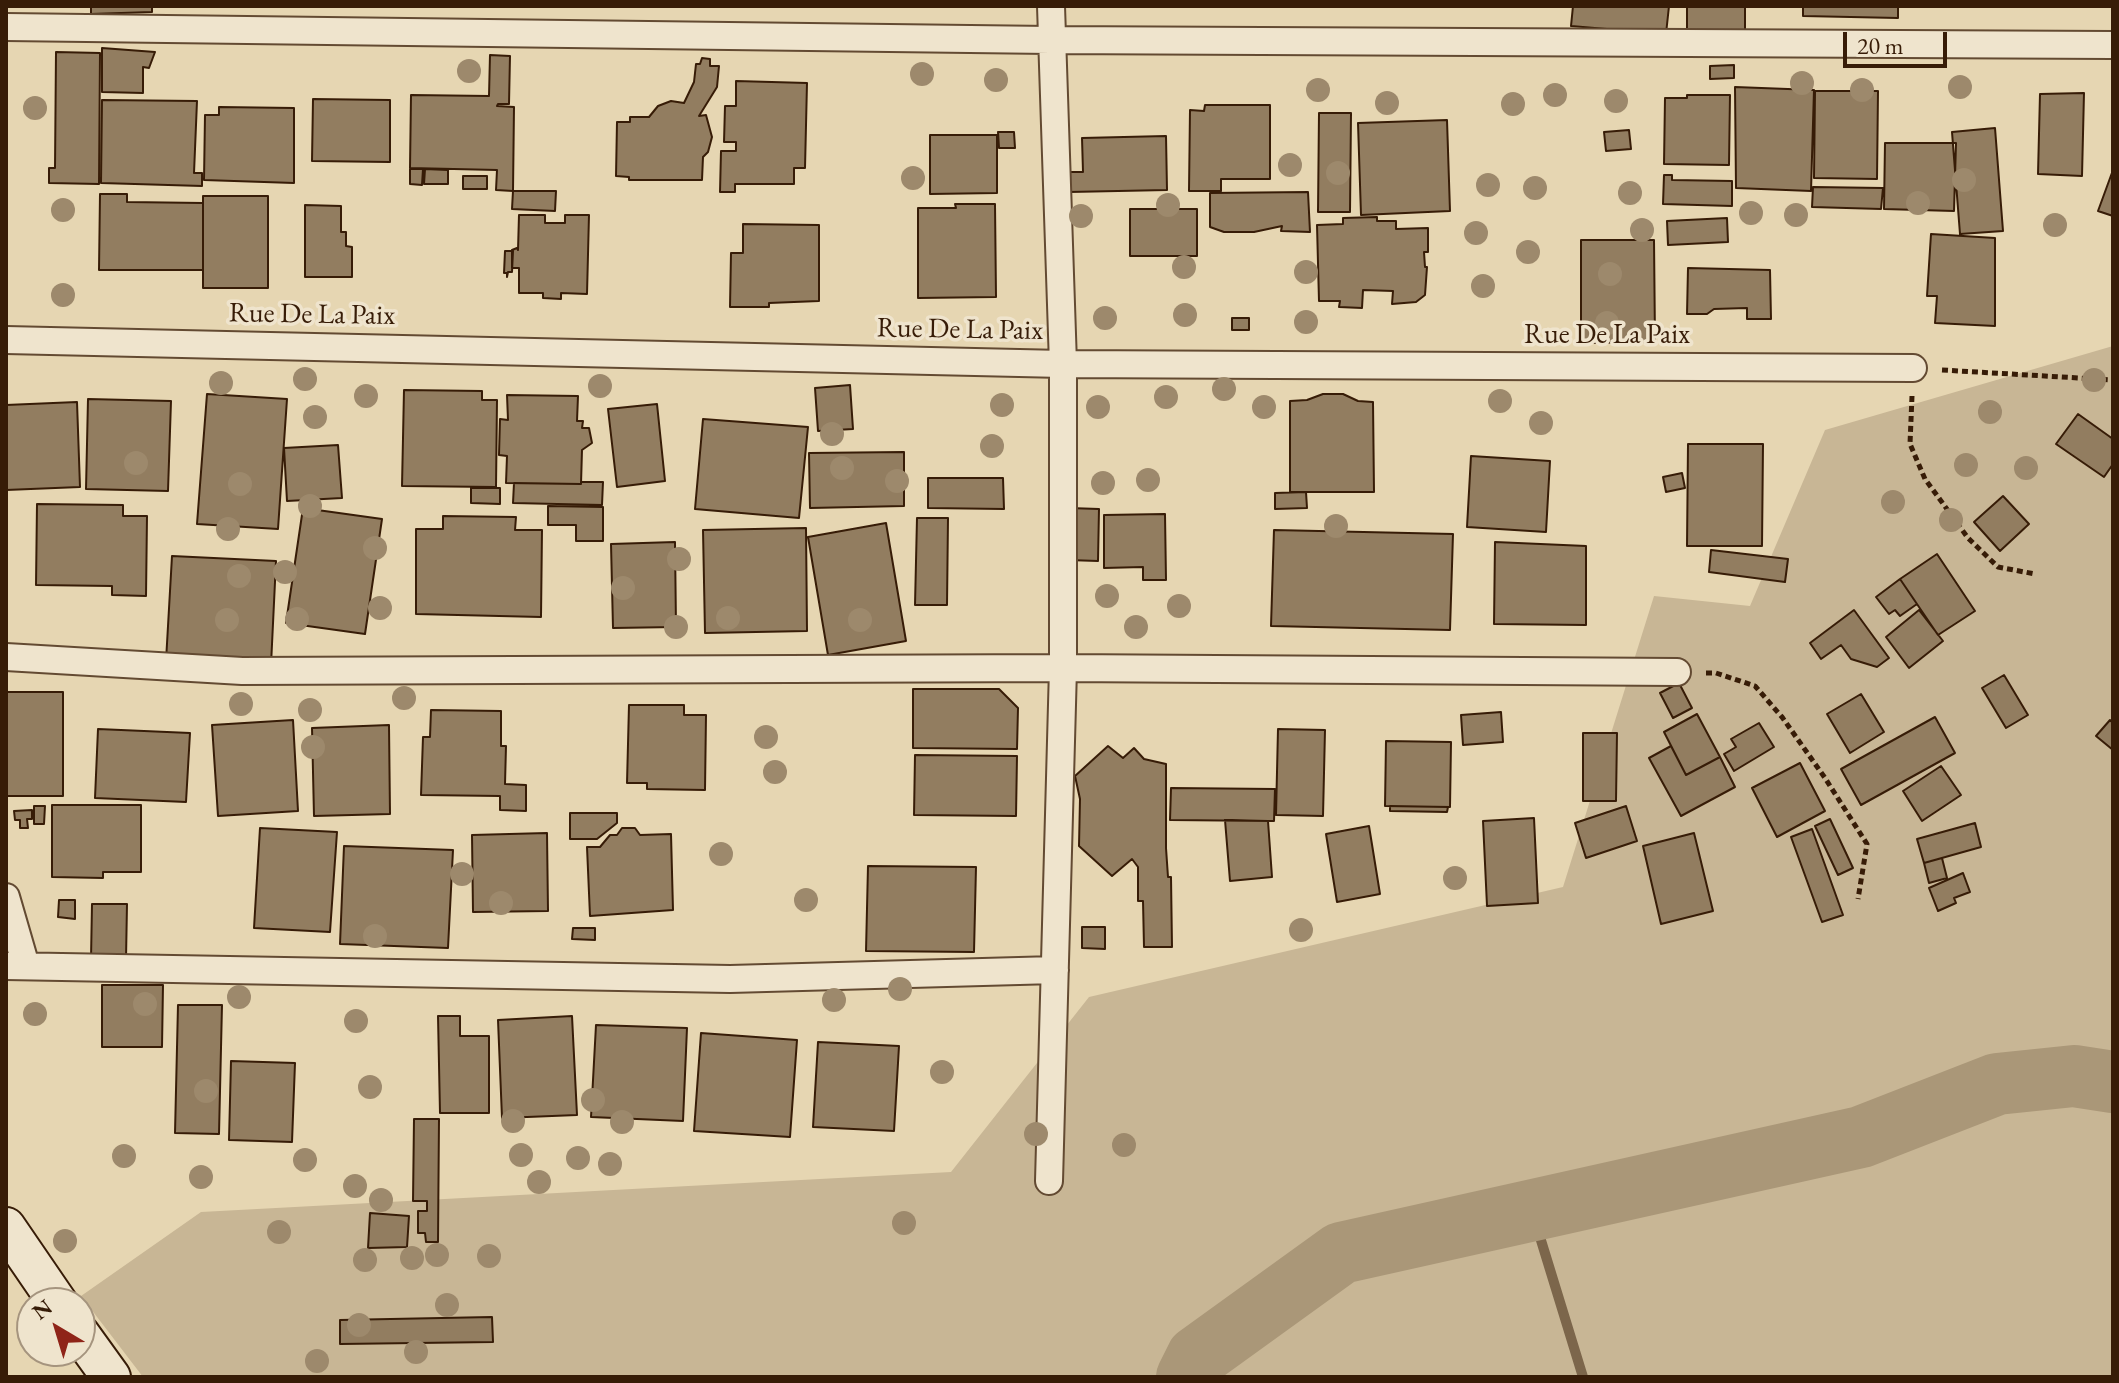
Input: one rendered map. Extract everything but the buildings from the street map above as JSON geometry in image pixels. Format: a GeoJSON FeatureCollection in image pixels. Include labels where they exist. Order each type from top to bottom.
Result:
{"type":"FeatureCollection","features":[{"type":"Feature","properties":{"kind":"main road"},"geometry":{"type":"LineString","coordinates":[[11,1246],[45,1287]]}},
{"type":"Feature","properties":{"kind":"main road"},"geometry":{"type":"LineString","coordinates":[[96,1356],[111,1377]]}},
{"type":"Feature","properties":{"kind":"street"},"geometry":{"type":"LineString","coordinates":[[1049,1181],[1063,668],[1063,364],[1051,6]]}},
{"type":"Feature","properties":{"kind":"street"},"geometry":{"type":"LineString","coordinates":[[6,27],[1050,40],[2113,45]]}},
{"type":"Feature","properties":{"kind":"street","name":"Rue De La Paix"},"geometry":{"type":"LineString","coordinates":[[6,340],[1063,364],[1913,368]]}},
{"type":"Feature","properties":{"kind":"street"},"geometry":{"type":"LineString","coordinates":[[6,657],[242,671],[1063,668],[1677,672]]}},
{"type":"Feature","properties":{"kind":"street"},"geometry":{"type":"LineString","coordinates":[[6,897],[16,966],[730,979],[1055,970]]}},
{"type":"Feature","properties":{"kind":"path"},"geometry":{"type":"LineString","coordinates":[[2035,574],[1998,567],[1968,538],[1925,479],[1910,444],[1913,368],[2113,380]]}},
{"type":"Feature","properties":{"kind":"path"},"geometry":{"type":"LineString","coordinates":[[1677,672],[1716,673],[1755,686],[1782,717],[1867,844],[1858,899]]}},
{"type":"Feature","properties":{"kind":"shaded area"},"geometry":{"type":"Polygon","coordinates":[[[2113,346],[2113,1377],[143,1377],[96,1316],[94,1287],[201,1212],[951,1172],[1089,997],[1563,887],[1654,596],[1750,606],[1825,430],[2113,346]]]}},
{"type":"Feature","properties":{"kind":"waterway"},"geometry":{"type":"LineString","coordinates":[[1187,1377],[1197,1357],[1341,1253],[1861,1137],[1997,1084],[2074,1076],[2113,1082]]}},
{"type":"Feature","properties":{"kind":"waterway"},"geometry":{"type":"LineString","coordinates":[[1532,1211],[1583,1377]]}}]}
